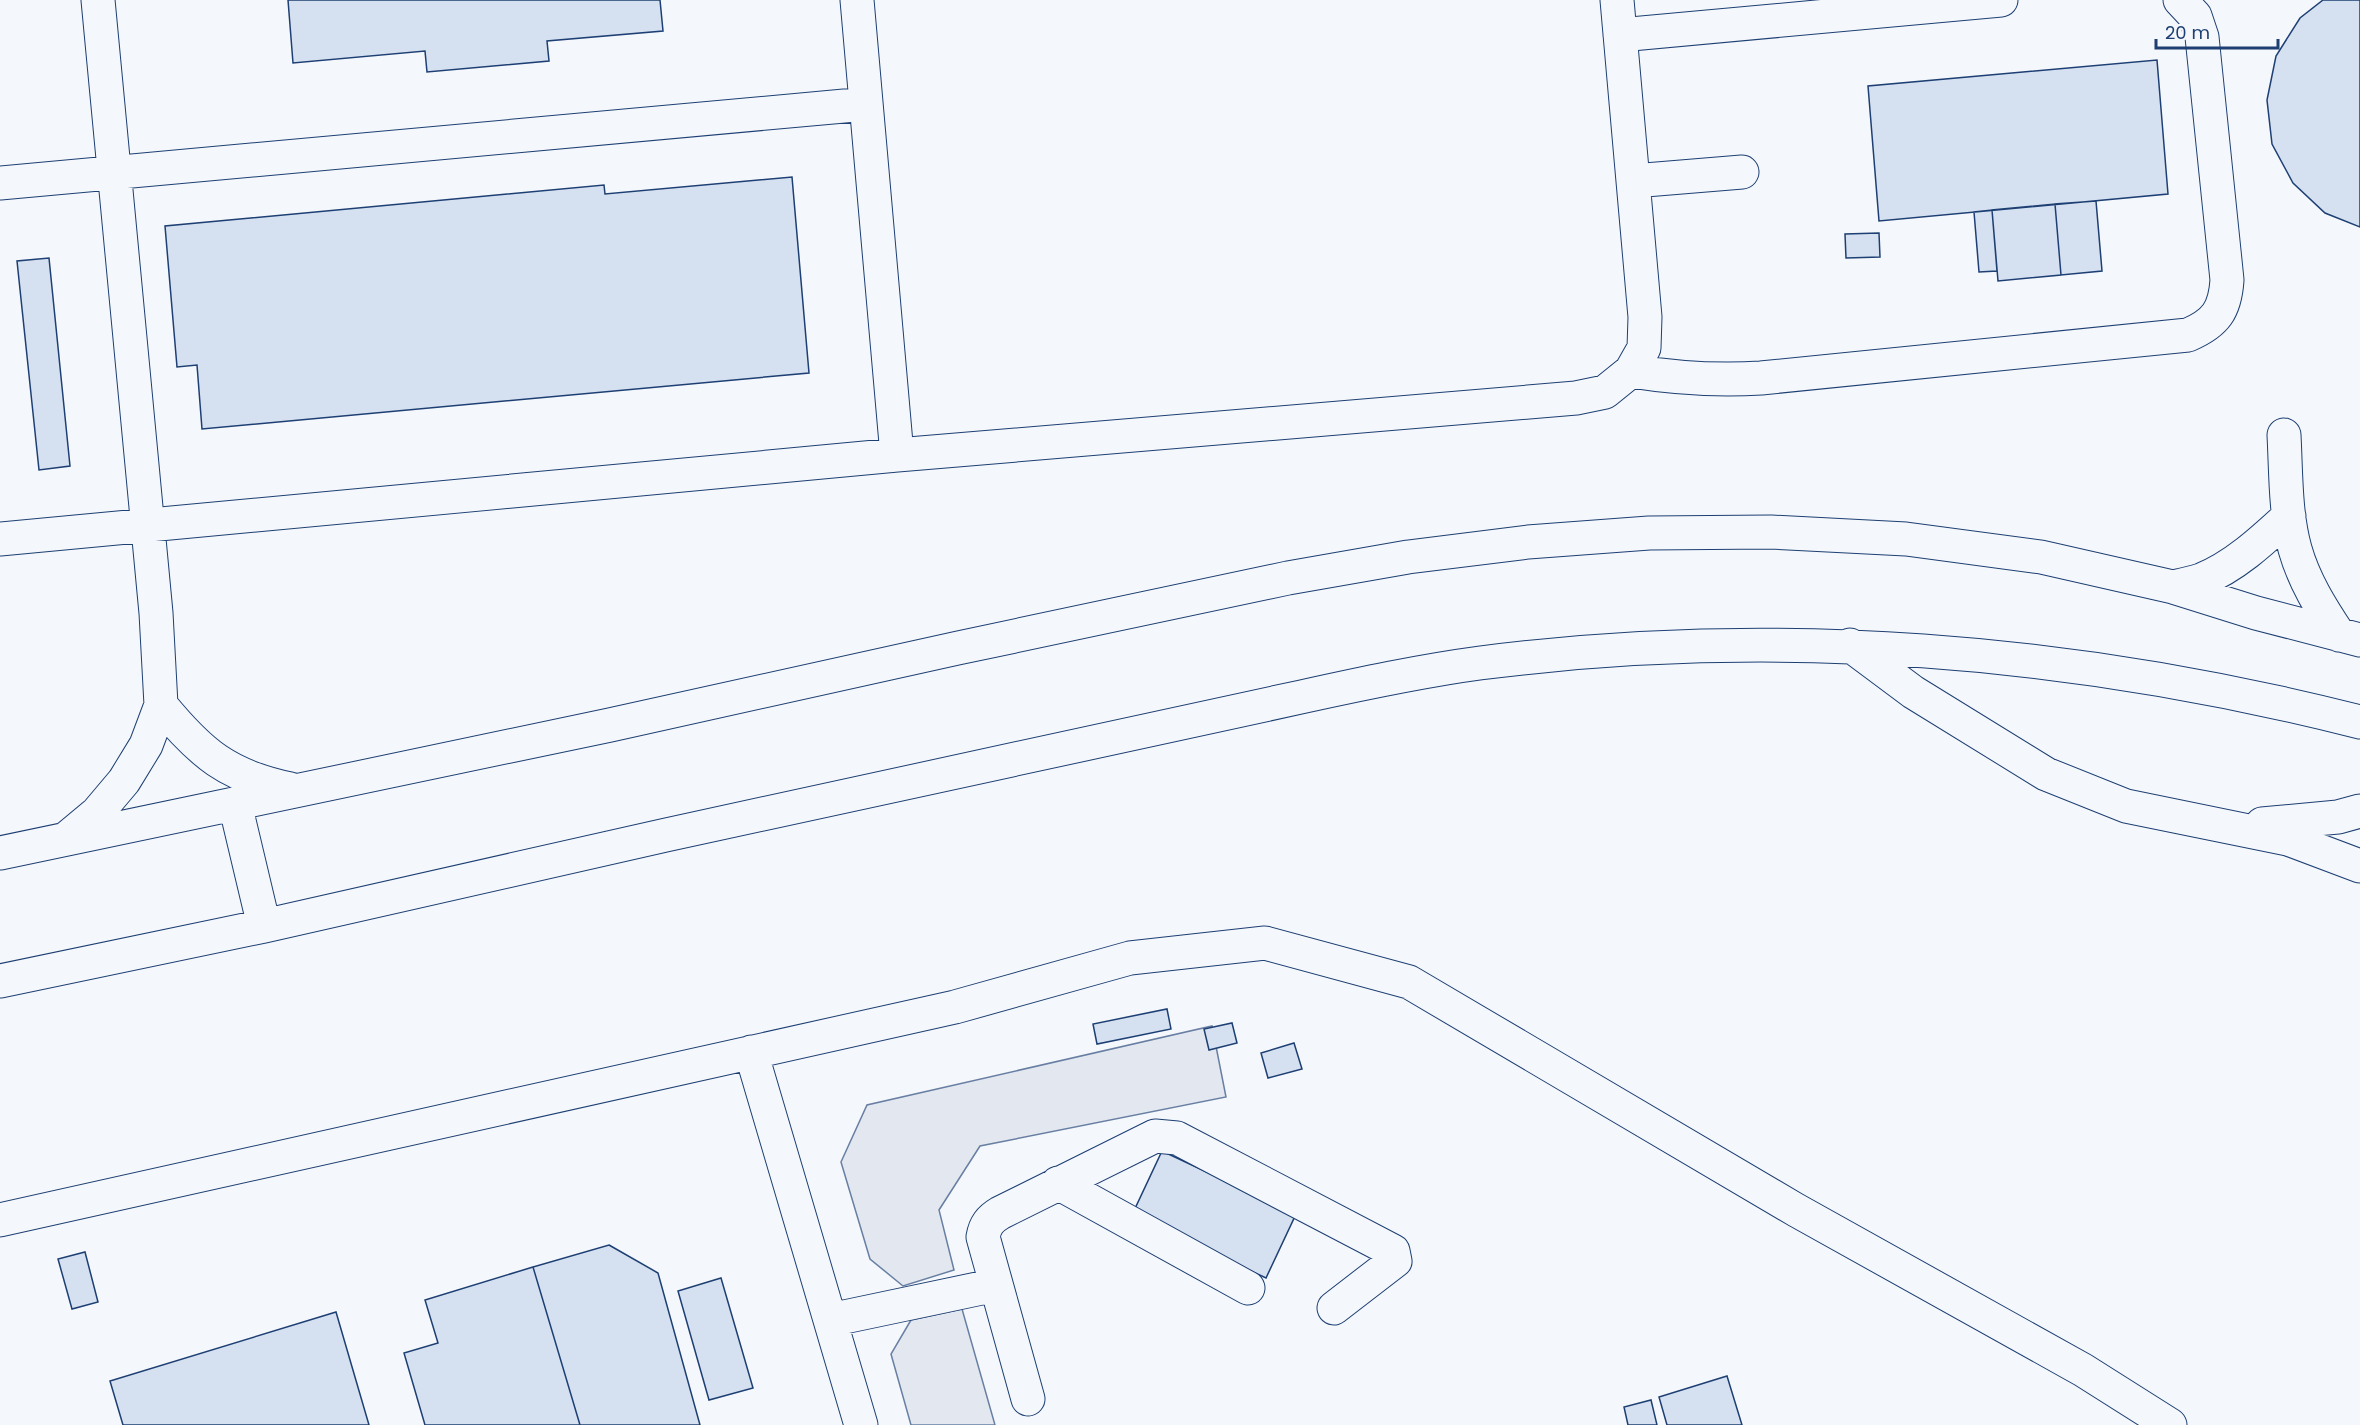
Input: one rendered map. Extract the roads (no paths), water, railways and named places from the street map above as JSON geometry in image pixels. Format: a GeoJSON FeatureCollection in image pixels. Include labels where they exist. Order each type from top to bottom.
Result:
{"type":"FeatureCollection","features":[{"type":"Feature","properties":{"kind":"street"},"geometry":{"type":"LineString","coordinates":[[64,840],[97,813],[124,781],[146,745],[162,705],[156,613],[98,0]]}},
{"type":"Feature","properties":{"kind":"street"},"geometry":{"type":"LineString","coordinates":[[857,0],[897,455]]}},
{"type":"Feature","properties":{"kind":"street"},"geometry":{"type":"LineString","coordinates":[[0,539],[897,455],[1576,398],[1605,392],[1631,371],[1644,348],[1645,317],[1617,0]]}},
{"type":"Feature","properties":{"kind":"street"},"geometry":{"type":"LineString","coordinates":[[1620,35],[2001,0]]}},
{"type":"Feature","properties":{"kind":"street"},"geometry":{"type":"LineString","coordinates":[[1631,371],[1674,378],[1717,381],[1761,378],[2188,335],[2205,328],[2218,315],[2226,298],[2227,280],[2202,37],[2195,16],[2180,0]]}},
{"type":"Feature","properties":{"kind":"street"},"geometry":{"type":"LineString","coordinates":[[0,183],[866,104]]}},
{"type":"Feature","properties":{"kind":"street"},"geometry":{"type":"LineString","coordinates":[[1633,182],[1742,172]]}},
{"type":"Feature","properties":{"kind":"street"},"geometry":{"type":"LineString","coordinates":[[2284,435],[2289,516],[2295,548],[2320,608],[2350,637]]}},
{"type":"Feature","properties":{"kind":"street"},"geometry":{"type":"LineString","coordinates":[[2173,587],[2202,580],[2232,562],[2261,541],[2289,516]]}},
{"type":"Feature","properties":{"kind":"street"},"geometry":{"type":"LineString","coordinates":[[0,853],[610,725],[1288,578],[1408,557],[1528,542],[1649,534],[1771,532],[1906,539],[2041,557],[2173,587],[2256,613],[2350,637]]}},
{"type":"Feature","properties":{"kind":"street"},"geometry":{"type":"LineString","coordinates":[[0,981],[264,926],[678,832],[1389,678],[1479,664],[1591,652],[1754,645],[1850,645],[2040,661],[2134,674],[2228,691],[2360,722]]}},
{"type":"Feature","properties":{"kind":"street"},"geometry":{"type":"LineString","coordinates":[[1850,645],[1913,692],[2046,774],[2126,806],[2288,839],[2360,866]]}},
{"type":"Feature","properties":{"kind":"street"},"geometry":{"type":"LineString","coordinates":[[162,705],[183,732],[206,755],[263,784],[295,790]]}},
{"type":"Feature","properties":{"kind":"street"},"geometry":{"type":"LineString","coordinates":[[235,804],[264,926]]}},
{"type":"Feature","properties":{"kind":"street"},"geometry":{"type":"LineString","coordinates":[[2206,824],[2274,824],[2338,817],[2360,811]]}},
{"type":"Feature","properties":{"kind":"street"},"geometry":{"type":"LineString","coordinates":[[0,1220],[955,1007],[1130,958],[1265,943],[1409,982],[1796,1210],[2083,1370],[2170,1425]]}},
{"type":"Feature","properties":{"kind":"street"},"geometry":{"type":"LineString","coordinates":[[751,1052],[861,1425]]}},
{"type":"Feature","properties":{"kind":"street"},"geometry":{"type":"LineString","coordinates":[[1028,1399],[983,1237],[984,1229],[990,1219],[1000,1213],[1155,1136],[1177,1138],[1394,1251],[1395,1261],[1334,1308]]}},
{"type":"Feature","properties":{"kind":"street"},"geometry":{"type":"LineString","coordinates":[[1058,1183],[1248,1288]]}},
{"type":"Feature","properties":{"kind":"street"},"geometry":{"type":"LineString","coordinates":[[830,1320],[996,1285]]}}]}
